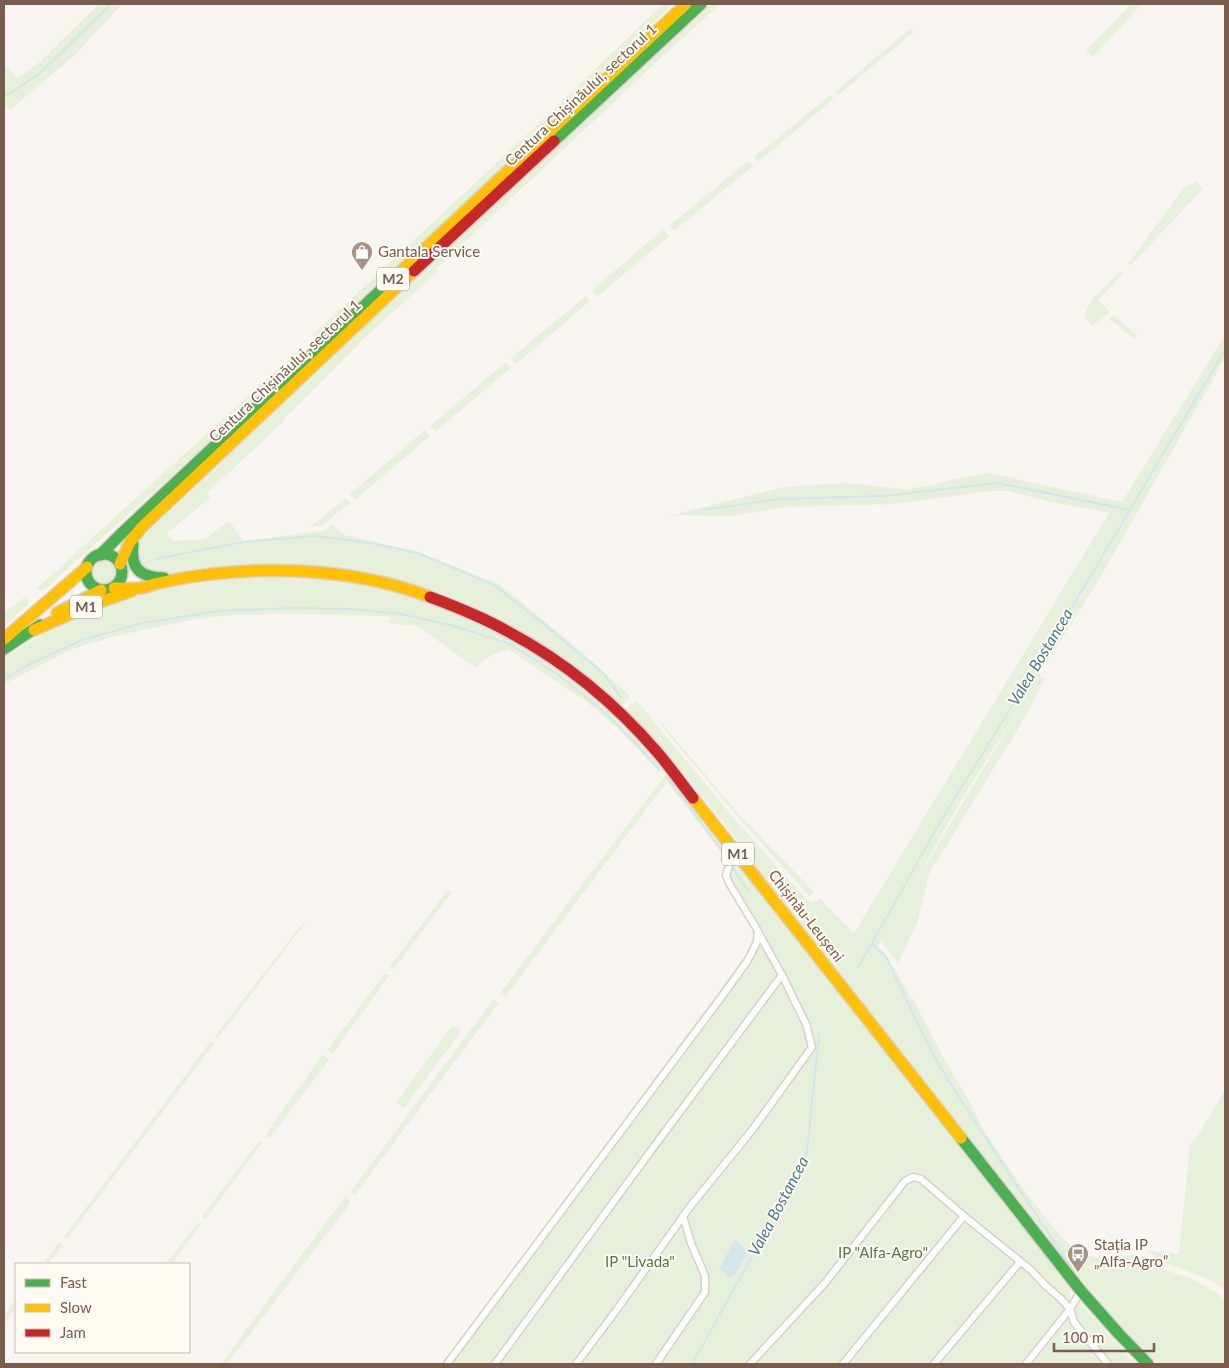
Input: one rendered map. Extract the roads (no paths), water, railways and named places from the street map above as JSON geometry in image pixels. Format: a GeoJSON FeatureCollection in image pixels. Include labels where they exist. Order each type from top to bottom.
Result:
{"type":"FeatureCollection","features":[{"type":"Feature","properties":{"kind":"highway","name":"Centura Chișinăului, sectorul 1"},"geometry":{"type":"LineString","coordinates":[[100,555],[686,4]]}},
{"type":"Feature","properties":{"kind":"highway","name":"Centura Chișinăului, sectorul 1"},"geometry":{"type":"LineString","coordinates":[[121,567],[130,542],[142,527],[701,4]]}},
{"type":"Feature","properties":{"kind":"highway"},"geometry":{"type":"LineString","coordinates":[[142,527],[134,541],[131,560],[139,572],[153,578],[188,578]]}},
{"type":"Feature","properties":{"kind":"highway","name":"M1"},"geometry":{"type":"LineString","coordinates":[[4,639],[87,567],[92,559],[100,555],[112,556],[129,576],[142,581],[157,583]]}},
{"type":"Feature","properties":{"kind":"highway","name":"M1"},"geometry":{"type":"LineString","coordinates":[[87,567],[88,579],[95,588],[101,590],[140,588]]}},
{"type":"Feature","properties":{"kind":"highway","name":"M1"},"geometry":{"type":"LineString","coordinates":[[114,588],[122,577],[121,567]]}},
{"type":"Feature","properties":{"kind":"highway","name":"Chișinău-Leușeni"},"geometry":{"type":"LineString","coordinates":[[188,578],[238,572],[289,571],[324,573],[360,578],[424,594],[491,621],[521,638],[562,665],[598,693],[658,753],[1081,1291],[1148,1364]]}},
{"type":"Feature","properties":{"kind":"highway","name":"M1"},"geometry":{"type":"LineString","coordinates":[[34,630],[92,605],[140,588],[188,578]]}},
{"type":"Feature","properties":{"kind":"highway","name":"M1"},"geometry":{"type":"LineString","coordinates":[[4,649],[66,608],[101,590]]}},
{"type":"Feature","properties":{"kind":"street"},"geometry":{"type":"LineString","coordinates":[[576,1364],[683,1216],[753,1129],[812,1047],[806,1024],[782,975],[729,883],[726,874],[736,851]]}},
{"type":"Feature","properties":{"kind":"street"},"geometry":{"type":"LineString","coordinates":[[448,1364],[743,967],[754,950],[758,931]]}},
{"type":"Feature","properties":{"kind":"street"},"geometry":{"type":"LineString","coordinates":[[495,1364],[782,975]]}},
{"type":"Feature","properties":{"kind":"street"},"geometry":{"type":"LineString","coordinates":[[750,1364],[825,1283],[905,1182],[913,1177],[920,1179],[1031,1270],[1070,1309],[1074,1322],[1108,1364]]}},
{"type":"Feature","properties":{"kind":"street"},"geometry":{"type":"LineString","coordinates":[[656,1364],[704,1292],[705,1276],[683,1216]]}},
{"type":"Feature","properties":{"kind":"street"},"geometry":{"type":"LineString","coordinates":[[843,1364],[964,1216]]}},
{"type":"Feature","properties":{"kind":"street"},"geometry":{"type":"LineString","coordinates":[[934,1364],[1020,1262]]}},
{"type":"Feature","properties":{"kind":"street"},"geometry":{"type":"LineString","coordinates":[[1026,1364],[1070,1309],[1081,1291]]}},
{"type":"Feature","properties":{"kind":"water"},"geometry":{"type":"Polygon","coordinates":[[[735,1240],[744,1248],[747,1255],[735,1274],[730,1278],[719,1268],[735,1240]]]}},
{"type":"Feature","properties":{"kind":"waterway"},"geometry":{"type":"LineString","coordinates":[[4,97],[39,74],[111,4]]}},
{"type":"Feature","properties":{"kind":"waterway","name":"Valea Bostancea"},"geometry":{"type":"LineString","coordinates":[[859,966],[942,819],[1037,666],[1225,350]]}},
{"type":"Feature","properties":{"kind":"waterway"},"geometry":{"type":"LineString","coordinates":[[703,510],[779,499],[884,496],[997,483],[1130,510]]}},
{"type":"Feature","properties":{"kind":"waterway"},"geometry":{"type":"LineString","coordinates":[[155,559],[243,542],[315,536],[370,543],[418,553],[494,585],[603,673],[621,697]]}},
{"type":"Feature","properties":{"kind":"waterway"},"geometry":{"type":"LineString","coordinates":[[4,679],[28,665],[82,640],[143,623],[219,611],[294,608],[353,609],[401,614],[454,626],[510,644],[560,676],[600,708],[659,769]]}},
{"type":"Feature","properties":{"kind":"waterway"},"geometry":{"type":"LineString","coordinates":[[666,777],[727,858]]}},
{"type":"Feature","properties":{"kind":"waterway"},"geometry":{"type":"LineString","coordinates":[[733,868],[749,892]]}},
{"type":"Feature","properties":{"kind":"waterway"},"geometry":{"type":"LineString","coordinates":[[872,944],[886,957],[940,1067],[1073,1270]]}},
{"type":"Feature","properties":{"kind":"waterway","name":"Valea Bostancea"},"geometry":{"type":"LineString","coordinates":[[692,1364],[803,1166],[807,1152],[819,1034]]}},
{"type":"Feature","properties":{"kind":"place","name":"Gantala Service"},"geometry":{"type":"Point","coordinates":[362,271]}},
{"type":"Feature","properties":{"kind":"place","name":"Stația IP „Alfa-Agro”"},"geometry":{"type":"Point","coordinates":[1078,1273]}},
{"type":"Feature","properties":{"kind":"park label","name":"IP \"Alfa-Agro\""},"geometry":{"type":"Point","coordinates":[883,1253]}},
{"type":"Feature","properties":{"kind":"park label","name":"IP \"Livada\""},"geometry":{"type":"Point","coordinates":[640,1262]}}]}
